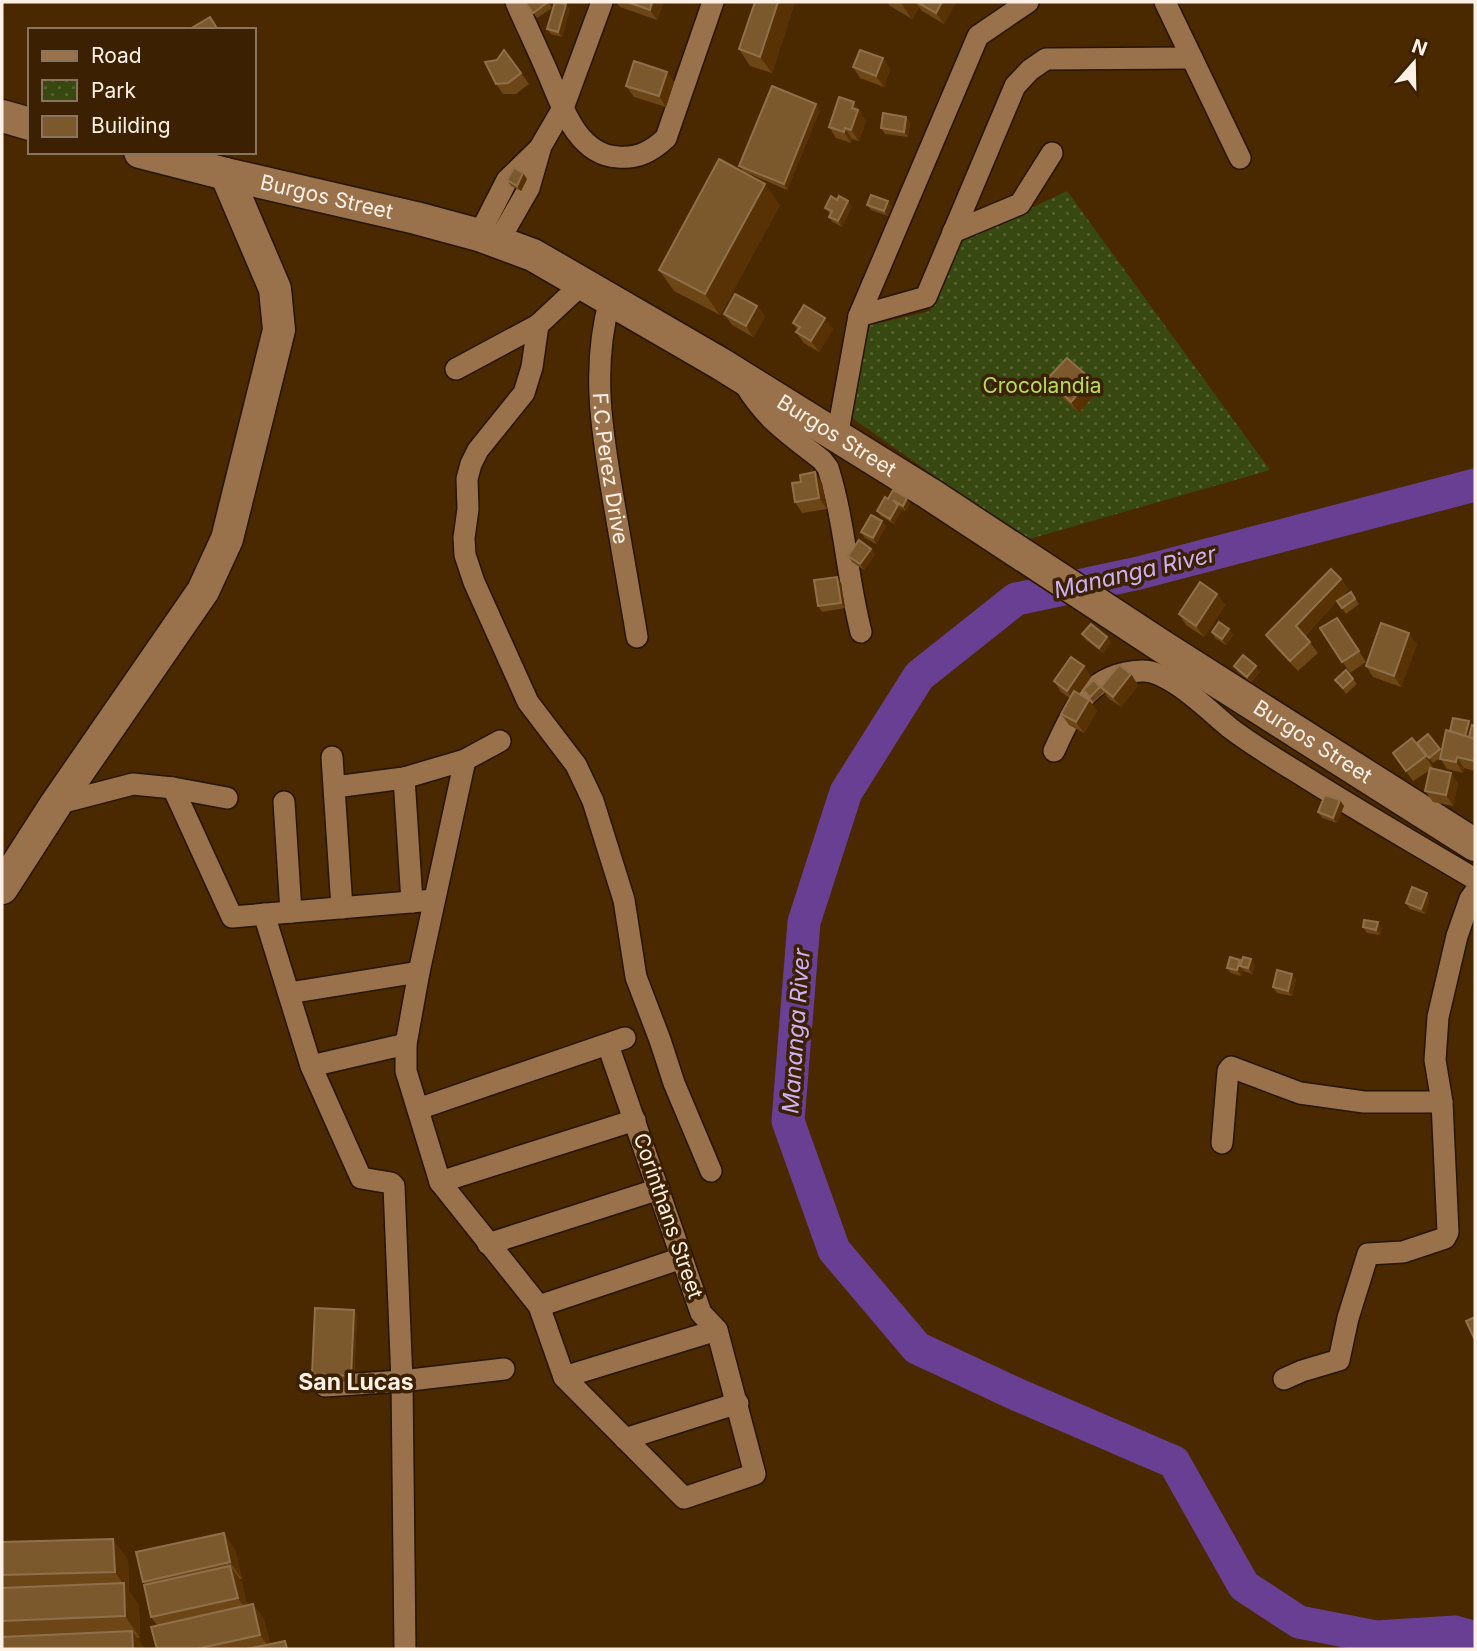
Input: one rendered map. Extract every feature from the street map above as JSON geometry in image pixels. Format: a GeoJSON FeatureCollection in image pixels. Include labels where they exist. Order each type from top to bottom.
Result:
{"type":"FeatureCollection","features":[{"type":"Feature","properties":{"kind":"street"},"geometry":{"type":"LineString","coordinates":[[516,2],[572,125],[595,151],[611,157],[626,158],[656,148],[666,138],[713,2]]}},
{"type":"Feature","properties":{"kind":"street"},"geometry":{"type":"LineString","coordinates":[[489,238],[507,180],[541,146],[563,107],[602,2]]}},
{"type":"Feature","properties":{"kind":"street"},"geometry":{"type":"LineString","coordinates":[[837,437],[859,316],[978,36],[1028,2]]}},
{"type":"Feature","properties":{"kind":"street"},"geometry":{"type":"LineString","coordinates":[[1165,2],[1240,159]]}},
{"type":"Feature","properties":{"kind":"street"},"geometry":{"type":"LineString","coordinates":[[859,316],[926,297],[1015,86],[1030,70],[1046,60],[1192,58]]}},
{"type":"Feature","properties":{"kind":"street"},"geometry":{"type":"LineString","coordinates":[[2,117],[28,124]]}},
{"type":"Feature","properties":{"kind":"street"},"geometry":{"type":"LineString","coordinates":[[953,232],[1020,204],[1052,153]]}},
{"type":"Feature","properties":{"kind":"street","name":"Burgos Street"},"geometry":{"type":"LineString","coordinates":[[148,154],[416,218],[489,238],[533,255],[741,377],[837,437],[1475,845]]}},
{"type":"Feature","properties":{"kind":"street"},"geometry":{"type":"LineString","coordinates":[[2,888],[56,804],[203,592],[227,539],[279,330],[275,289],[226,174]]}},
{"type":"Feature","properties":{"kind":"street"},"geometry":{"type":"LineString","coordinates":[[456,369],[538,325],[583,283]]}},
{"type":"Feature","properties":{"kind":"street","name":"F.C.Perez Drive"},"geometry":{"type":"LineString","coordinates":[[610,300],[598,367],[603,442],[637,637]]}},
{"type":"Feature","properties":{"kind":"street"},"geometry":{"type":"LineString","coordinates":[[538,325],[533,367],[524,393],[478,450],[471,464],[467,479],[468,509],[464,538],[466,555],[474,582],[528,702],[576,765],[593,801],[624,900],[630,952],[638,985],[674,1083],[712,1171]]}},
{"type":"Feature","properties":{"kind":"street"},"geometry":{"type":"LineString","coordinates":[[741,377],[768,416],[822,460],[828,468],[845,538],[851,589],[861,632]]}},
{"type":"Feature","properties":{"kind":"street"},"geometry":{"type":"LineString","coordinates":[[1054,751],[1074,709],[1094,686],[1117,674],[1145,671],[1164,676],[1240,736],[1331,794],[1475,879]]}},
{"type":"Feature","properties":{"kind":"street"},"geometry":{"type":"LineString","coordinates":[[335,787],[404,778],[465,760],[500,741]]}},
{"type":"Feature","properties":{"kind":"street"},"geometry":{"type":"LineString","coordinates":[[332,757],[342,908]]}},
{"type":"Feature","properties":{"kind":"street"},"geometry":{"type":"LineString","coordinates":[[465,760],[406,1044],[406,1071],[440,1181],[539,1306],[564,1377],[625,1439],[738,1403]]}},
{"type":"Feature","properties":{"kind":"street"},"geometry":{"type":"LineString","coordinates":[[404,778],[412,902]]}},
{"type":"Feature","properties":{"kind":"street"},"geometry":{"type":"LineString","coordinates":[[56,804],[133,785],[173,788],[227,798]]}},
{"type":"Feature","properties":{"kind":"street"},"geometry":{"type":"LineString","coordinates":[[173,788],[232,917],[434,900]]}},
{"type":"Feature","properties":{"kind":"street"},"geometry":{"type":"LineString","coordinates":[[284,802],[292,912]]}},
{"type":"Feature","properties":{"kind":"street"},"geometry":{"type":"LineString","coordinates":[[1284,1379],[1339,1360],[1348,1318],[1368,1254],[1403,1252],[1445,1238],[1448,1231],[1442,1102],[1435,1060],[1438,1017],[1457,936],[1475,892]]}},
{"type":"Feature","properties":{"kind":"street"},"geometry":{"type":"LineString","coordinates":[[264,914],[310,1066],[361,1178],[391,1183],[394,1186],[402,1381],[405,1649]]}},
{"type":"Feature","properties":{"kind":"street"},"geometry":{"type":"LineString","coordinates":[[289,993],[419,972]]}},
{"type":"Feature","properties":{"kind":"street","name":"Corinthans Street"},"geometry":{"type":"LineString","coordinates":[[418,1109],[617,1041],[635,1120],[701,1313],[717,1329],[755,1474],[684,1498],[625,1439]]}},
{"type":"Feature","properties":{"kind":"street"},"geometry":{"type":"LineString","coordinates":[[310,1066],[406,1044]]}},
{"type":"Feature","properties":{"kind":"street"},"geometry":{"type":"LineString","coordinates":[[1222,1143],[1228,1071],[1231,1068],[1300,1093],[1364,1102],[1442,1102]]}},
{"type":"Feature","properties":{"kind":"street"},"geometry":{"type":"LineString","coordinates":[[440,1181],[635,1120]]}},
{"type":"Feature","properties":{"kind":"street"},"geometry":{"type":"LineString","coordinates":[[488,1244],[659,1189]]}},
{"type":"Feature","properties":{"kind":"street"},"geometry":{"type":"LineString","coordinates":[[539,1306],[682,1258]]}},
{"type":"Feature","properties":{"kind":"street"},"geometry":{"type":"LineString","coordinates":[[564,1377],[717,1329]]}},
{"type":"Feature","properties":{"kind":"street"},"geometry":{"type":"LineString","coordinates":[[325,1386],[402,1381],[504,1368]]}},
{"type":"Feature","properties":{"kind":"green space","name":"Crocolandia"},"geometry":{"type":"Polygon","coordinates":[[[1067,191],[1270,470],[1026,540],[849,416],[866,326],[930,311],[954,245],[1067,191]]]}},
{"type":"Feature","properties":{"kind":"building"},"geometry":{"type":"Polygon","coordinates":[[[525,2],[548,2],[533,13],[525,2]]]}},
{"type":"Feature","properties":{"kind":"building"},"geometry":{"type":"Polygon","coordinates":[[[555,2],[566,4],[558,32],[547,29],[555,2]]]}},
{"type":"Feature","properties":{"kind":"building"},"geometry":{"type":"Polygon","coordinates":[[[627,2],[652,2],[650,10],[627,2]]]}},
{"type":"Feature","properties":{"kind":"building"},"geometry":{"type":"Polygon","coordinates":[[[755,2],[778,2],[760,57],[739,49],[755,2]]]}},
{"type":"Feature","properties":{"kind":"building"},"geometry":{"type":"Polygon","coordinates":[[[917,2],[942,2],[936,13],[917,2]]]}},
{"type":"Feature","properties":{"kind":"building"},"geometry":{"type":"Polygon","coordinates":[[[210,17],[217,28],[192,28],[210,17]]]}},
{"type":"Feature","properties":{"kind":"building"},"geometry":{"type":"Polygon","coordinates":[[[504,50],[521,73],[508,83],[496,84],[485,62],[497,60],[504,50]]]}},
{"type":"Feature","properties":{"kind":"building"},"geometry":{"type":"Polygon","coordinates":[[[860,50],[883,58],[876,76],[853,67],[860,50]]]}},
{"type":"Feature","properties":{"kind":"building"},"geometry":{"type":"Polygon","coordinates":[[[634,61],[667,72],[659,96],[626,86],[634,61]]]}},
{"type":"Feature","properties":{"kind":"building"},"geometry":{"type":"Polygon","coordinates":[[[772,86],[816,104],[784,184],[739,166],[772,86]]]}},
{"type":"Feature","properties":{"kind":"building"},"geometry":{"type":"Polygon","coordinates":[[[839,97],[854,102],[852,108],[858,110],[851,130],[845,128],[844,132],[829,127],[839,97]]]}},
{"type":"Feature","properties":{"kind":"building"},"geometry":{"type":"Polygon","coordinates":[[[883,113],[906,117],[904,132],[881,128],[883,113]]]}},
{"type":"Feature","properties":{"kind":"building"},"geometry":{"type":"Polygon","coordinates":[[[719,159],[765,184],[705,294],[659,270],[719,159]]]}},
{"type":"Feature","properties":{"kind":"building"},"geometry":{"type":"Polygon","coordinates":[[[514,168],[523,173],[517,186],[507,180],[514,168]]]}},
{"type":"Feature","properties":{"kind":"building"},"geometry":{"type":"Polygon","coordinates":[[[871,195],[888,201],[884,211],[867,205],[871,195]]]}},
{"type":"Feature","properties":{"kind":"building"},"geometry":{"type":"Polygon","coordinates":[[[831,196],[837,200],[839,196],[848,201],[838,221],[829,217],[832,211],[825,208],[831,196]]]}},
{"type":"Feature","properties":{"kind":"building"},"geometry":{"type":"Polygon","coordinates":[[[735,294],[757,306],[746,326],[724,314],[735,294]]]}},
{"type":"Feature","properties":{"kind":"building"},"geometry":{"type":"Polygon","coordinates":[[[804,305],[825,318],[811,341],[796,332],[800,327],[793,323],[804,305]]]}},
{"type":"Feature","properties":{"kind":"building"},"geometry":{"type":"Polygon","coordinates":[[[1067,358],[1091,379],[1071,402],[1047,379],[1067,358]]]}},
{"type":"Feature","properties":{"kind":"building"},"geometry":{"type":"Polygon","coordinates":[[[815,472],[819,498],[795,502],[792,483],[801,482],[800,475],[815,472]]]}},
{"type":"Feature","properties":{"kind":"building"},"geometry":{"type":"Polygon","coordinates":[[[893,490],[907,498],[903,506],[893,500],[898,505],[890,519],[877,511],[885,497],[888,499],[893,490]]]}},
{"type":"Feature","properties":{"kind":"building"},"geometry":{"type":"Polygon","coordinates":[[[871,515],[882,521],[873,538],[861,532],[871,515]]]}},
{"type":"Feature","properties":{"kind":"building"},"geometry":{"type":"Polygon","coordinates":[[[859,540],[871,549],[860,564],[848,556],[859,540]]]}},
{"type":"Feature","properties":{"kind":"building"},"geometry":{"type":"Polygon","coordinates":[[[1331,569],[1341,579],[1296,626],[1310,642],[1290,661],[1266,635],[1331,569]]]}},
{"type":"Feature","properties":{"kind":"building"},"geometry":{"type":"Polygon","coordinates":[[[837,577],[841,603],[818,606],[814,580],[837,577]]]}},
{"type":"Feature","properties":{"kind":"building"},"geometry":{"type":"Polygon","coordinates":[[[1200,582],[1217,594],[1196,626],[1179,614],[1200,582]]]}},
{"type":"Feature","properties":{"kind":"building"},"geometry":{"type":"Polygon","coordinates":[[[1351,592],[1355,599],[1342,608],[1337,601],[1351,592]]]}},
{"type":"Feature","properties":{"kind":"building"},"geometry":{"type":"Polygon","coordinates":[[[1337,618],[1359,651],[1342,662],[1320,628],[1337,618]]]}},
{"type":"Feature","properties":{"kind":"building"},"geometry":{"type":"Polygon","coordinates":[[[1219,622],[1229,629],[1222,639],[1212,632],[1219,622]]]}},
{"type":"Feature","properties":{"kind":"building"},"geometry":{"type":"Polygon","coordinates":[[[1381,623],[1409,633],[1394,676],[1366,666],[1381,623]]]}},
{"type":"Feature","properties":{"kind":"building"},"geometry":{"type":"Polygon","coordinates":[[[1091,624],[1107,637],[1099,648],[1082,634],[1091,624]]]}},
{"type":"Feature","properties":{"kind":"building"},"geometry":{"type":"Polygon","coordinates":[[[1243,655],[1256,666],[1247,677],[1234,666],[1243,655]]]}},
{"type":"Feature","properties":{"kind":"building"},"geometry":{"type":"Polygon","coordinates":[[[1071,657],[1084,666],[1067,691],[1054,681],[1071,657]]]}},
{"type":"Feature","properties":{"kind":"building"},"geometry":{"type":"Polygon","coordinates":[[[1119,665],[1131,674],[1113,697],[1101,687],[1119,665]]]}},
{"type":"Feature","properties":{"kind":"building"},"geometry":{"type":"Polygon","coordinates":[[[1346,670],[1353,679],[1343,688],[1335,680],[1346,670]]]}},
{"type":"Feature","properties":{"kind":"building"},"geometry":{"type":"Polygon","coordinates":[[[1094,680],[1100,687],[1090,697],[1083,690],[1094,680]]]}},
{"type":"Feature","properties":{"kind":"building"},"geometry":{"type":"Polygon","coordinates":[[[1074,691],[1089,700],[1076,722],[1061,714],[1074,691]]]}},
{"type":"Feature","properties":{"kind":"building"},"geometry":{"type":"Polygon","coordinates":[[[1453,718],[1469,721],[1465,736],[1450,731],[1453,718]]]}},
{"type":"Feature","properties":{"kind":"building"},"geometry":{"type":"Polygon","coordinates":[[[1472,725],[1475,726],[1475,739],[1469,737],[1472,725]]]}},
{"type":"Feature","properties":{"kind":"building"},"geometry":{"type":"Polygon","coordinates":[[[1446,730],[1475,739],[1474,761],[1457,757],[1456,762],[1440,759],[1446,730]]]}},
{"type":"Feature","properties":{"kind":"building"},"geometry":{"type":"Polygon","coordinates":[[[1428,734],[1440,749],[1429,758],[1417,743],[1428,734]]]}},
{"type":"Feature","properties":{"kind":"building"},"geometry":{"type":"Polygon","coordinates":[[[1412,738],[1426,756],[1406,771],[1393,753],[1412,738]]]}},
{"type":"Feature","properties":{"kind":"building"},"geometry":{"type":"Polygon","coordinates":[[[1430,768],[1451,773],[1446,795],[1425,791],[1430,768]]]}},
{"type":"Feature","properties":{"kind":"building"},"geometry":{"type":"Polygon","coordinates":[[[1325,795],[1340,800],[1333,818],[1318,812],[1325,795]]]}},
{"type":"Feature","properties":{"kind":"building"},"geometry":{"type":"Polygon","coordinates":[[[1412,887],[1427,893],[1421,909],[1406,903],[1412,887]]]}},
{"type":"Feature","properties":{"kind":"building"},"geometry":{"type":"Polygon","coordinates":[[[1364,920],[1378,922],[1376,930],[1363,927],[1364,920]]]}},
{"type":"Feature","properties":{"kind":"building"},"geometry":{"type":"Polygon","coordinates":[[[1230,957],[1240,960],[1237,970],[1227,968],[1230,957]]]}},
{"type":"Feature","properties":{"kind":"building"},"geometry":{"type":"Polygon","coordinates":[[[1243,957],[1251,959],[1248,968],[1240,966],[1243,957]]]}},
{"type":"Feature","properties":{"kind":"building"},"geometry":{"type":"Polygon","coordinates":[[[1277,970],[1292,974],[1288,991],[1273,987],[1277,970]]]}},
{"type":"Feature","properties":{"kind":"building"},"geometry":{"type":"Polygon","coordinates":[[[315,1308],[354,1310],[351,1376],[312,1374],[315,1308]]]}},
{"type":"Feature","properties":{"kind":"building"},"geometry":{"type":"Polygon","coordinates":[[[1475,1317],[1475,1340],[1466,1321],[1475,1317]]]}},
{"type":"Feature","properties":{"kind":"building"},"geometry":{"type":"Polygon","coordinates":[[[224,1533],[230,1562],[143,1582],[136,1552],[224,1533]]]}},
{"type":"Feature","properties":{"kind":"building"},"geometry":{"type":"Polygon","coordinates":[[[113,1539],[115,1572],[2,1575],[2,1542],[113,1539]]]}},
{"type":"Feature","properties":{"kind":"building"},"geometry":{"type":"Polygon","coordinates":[[[230,1566],[238,1598],[151,1617],[144,1585],[230,1566]]]}},
{"type":"Feature","properties":{"kind":"building"},"geometry":{"type":"Polygon","coordinates":[[[124,1583],[125,1616],[2,1621],[2,1588],[124,1583]]]}},
{"type":"Feature","properties":{"kind":"building"},"geometry":{"type":"Polygon","coordinates":[[[253,1604],[260,1635],[196,1649],[157,1649],[151,1627],[253,1604]]]}},
{"type":"Feature","properties":{"kind":"building"},"geometry":{"type":"Polygon","coordinates":[[[132,1631],[133,1649],[2,1649],[2,1637],[132,1631]]]}},
{"type":"Feature","properties":{"kind":"building"},"geometry":{"type":"Polygon","coordinates":[[[285,1641],[287,1649],[247,1649],[285,1641]]]}},
{"type":"Feature","properties":{"kind":"waterway","name":"Mananga River"},"geometry":{"type":"LineString","coordinates":[[1475,485],[1139,573],[1016,599],[919,676],[846,792],[804,922],[788,1121],[834,1250],[917,1348],[1174,1462],[1244,1586],[1299,1622],[1376,1637],[1455,1632],[1475,1638]]}},
{"type":"Feature","properties":{"kind":"district","name":"San Lucas"},"geometry":{"type":"Point","coordinates":[356,1382]}}]}
